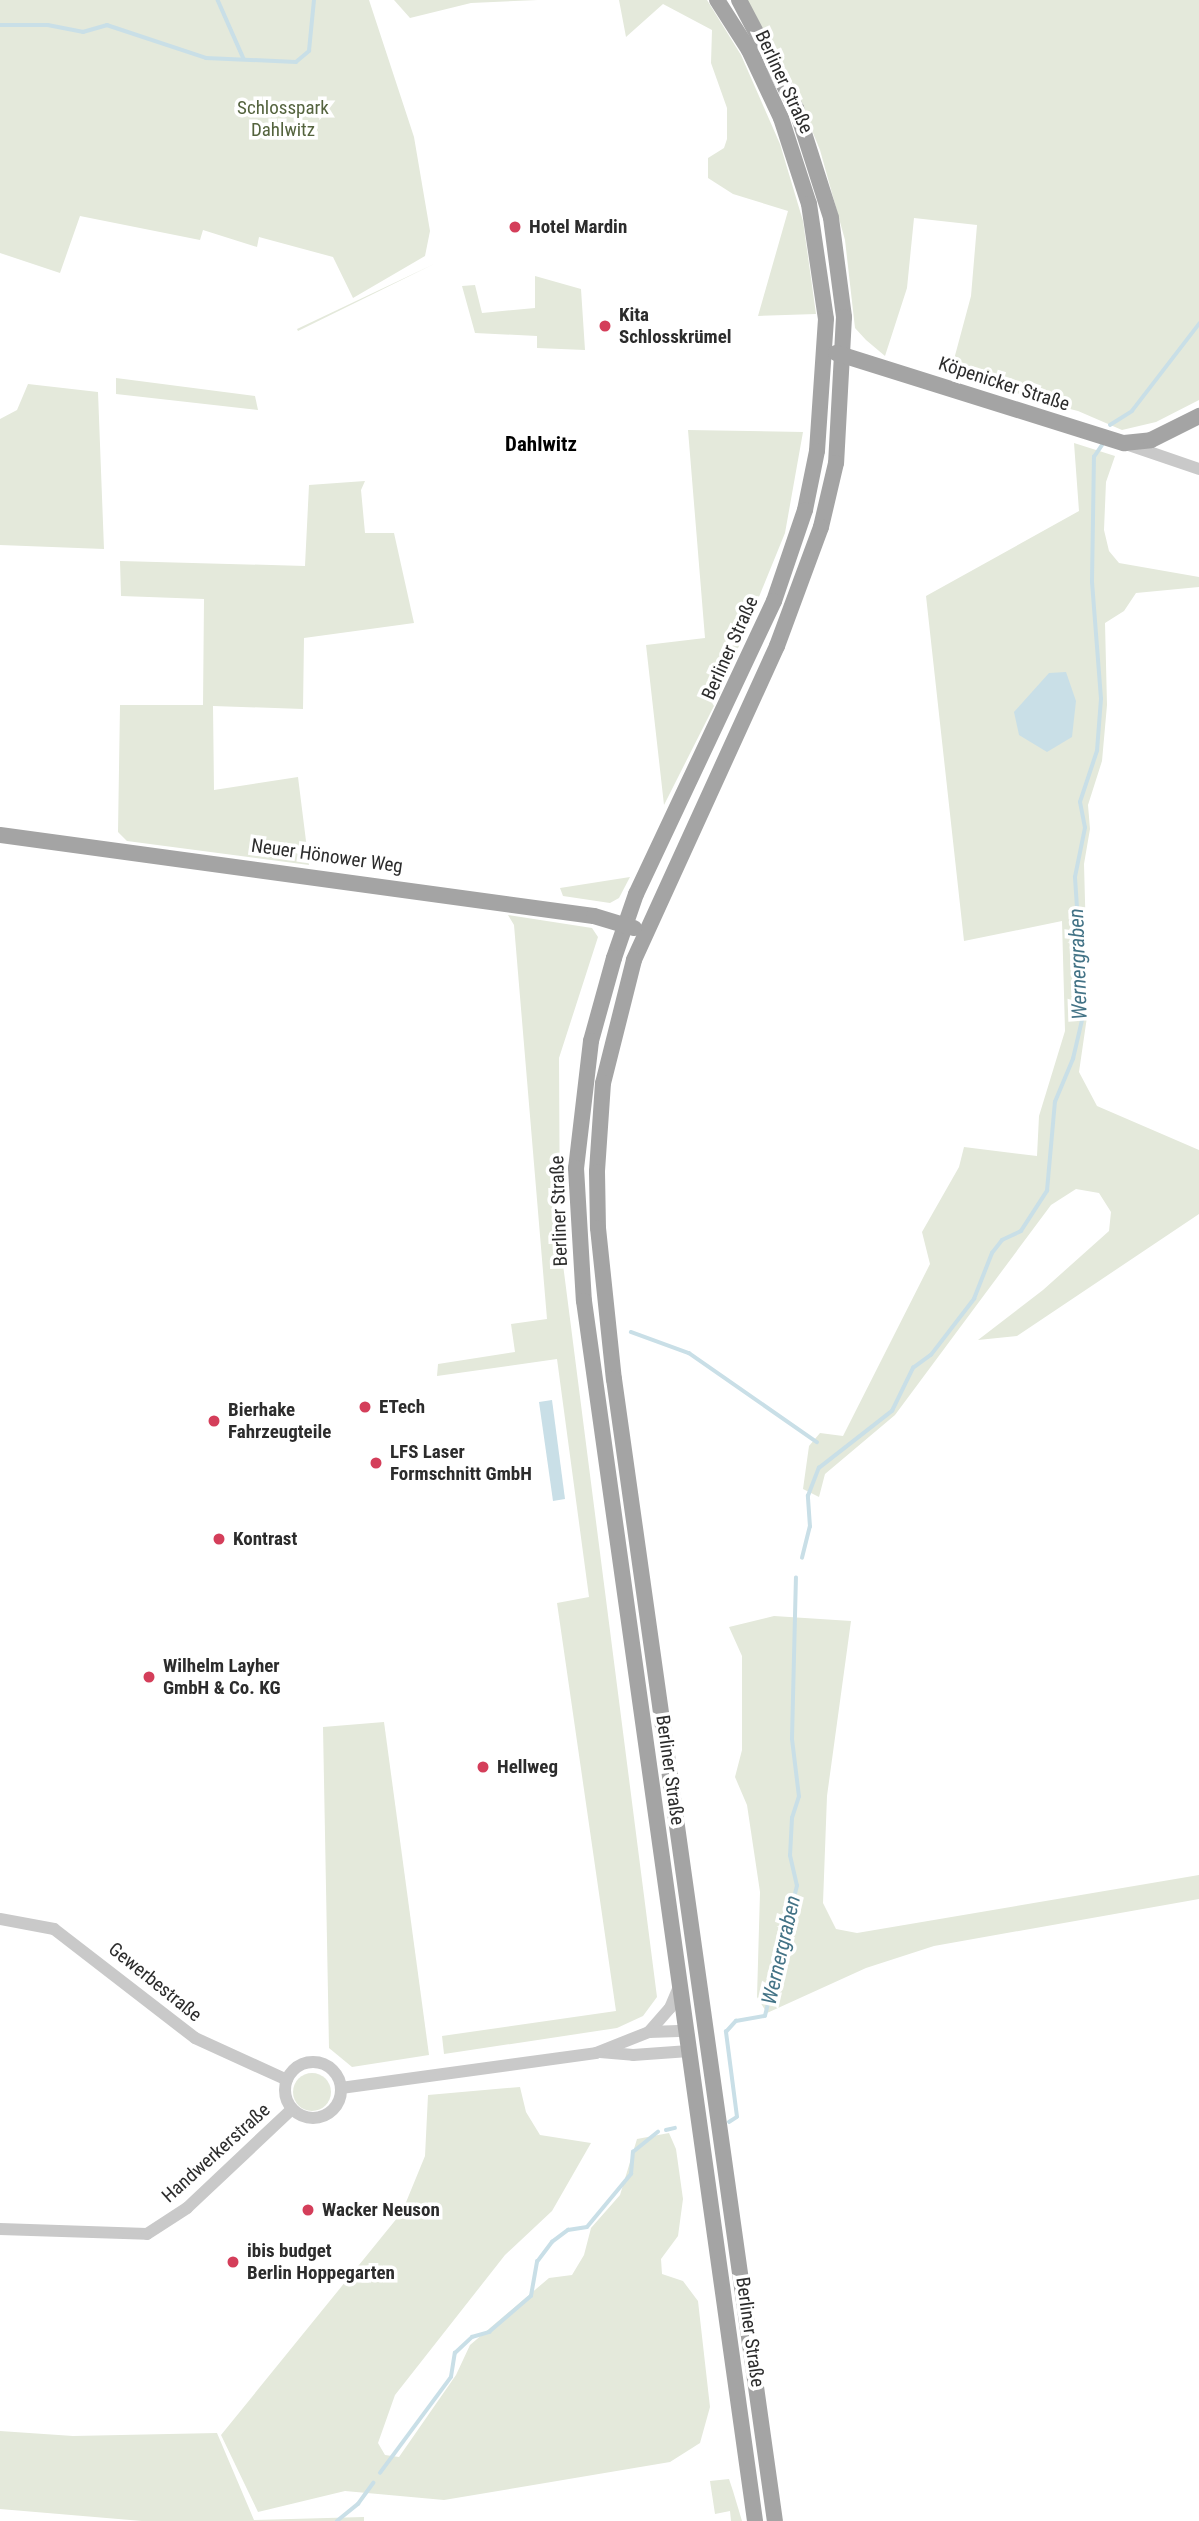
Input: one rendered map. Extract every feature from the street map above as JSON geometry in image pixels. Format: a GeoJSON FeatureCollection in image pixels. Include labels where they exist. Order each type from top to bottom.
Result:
{"type":"FeatureCollection","features":[{"type":"Feature","properties":{"kind":"main road","name":"Berliner Straße"},"geometry":{"type":"LineString","coordinates":[[717,0],[767,86],[796,159],[817,246],[827,350],[817,451],[788,565],[760,636],[662,836],[626,925],[601,1002],[584,1083],[576,1168],[578,1232],[586,1315],[755,2521]]}},
{"type":"Feature","properties":{"kind":"main road","name":"Berliner Straße"},"geometry":{"type":"LineString","coordinates":[[739,0],[784,79],[816,162],[836,243],[845,356],[836,463],[805,575],[645,932],[618,1007],[603,1083],[598,1228],[614,1379],[775,2521]]}},
{"type":"Feature","properties":{"kind":"main road","name":"Köpenicker Straße"},"geometry":{"type":"LineString","coordinates":[[827,350],[1124,443],[1155,438]]}},
{"type":"Feature","properties":{"kind":"main road"},"geometry":{"type":"LineString","coordinates":[[1155,438],[1199,416]]}},
{"type":"Feature","properties":{"kind":"main road","name":"Neuer Hönower Weg"},"geometry":{"type":"LineString","coordinates":[[0,835],[296,873],[594,916],[645,932]]}},
{"type":"Feature","properties":{"kind":"street"},"geometry":{"type":"LineString","coordinates":[[1155,438],[1174,460]]}},
{"type":"Feature","properties":{"kind":"street"},"geometry":{"type":"LineString","coordinates":[[1124,443],[1199,469]]}},
{"type":"Feature","properties":{"kind":"street","name":"Gewerbestraße"},"geometry":{"type":"LineString","coordinates":[[0,1919],[54,1930],[195,2038],[287,2080]]}},
{"type":"Feature","properties":{"kind":"street"},"geometry":{"type":"LineString","coordinates":[[649,2032],[670,2008],[680,1983]]}},
{"type":"Feature","properties":{"kind":"street"},"geometry":{"type":"LineString","coordinates":[[600,2052],[649,2032],[686,2031]]}},
{"type":"Feature","properties":{"kind":"street"},"geometry":{"type":"LineString","coordinates":[[287,2080],[294,2069],[313,2063],[329,2068],[341,2088],[600,2052],[633,2055],[689,2051]]}},
{"type":"Feature","properties":{"kind":"street","name":"Handwerkerstraße"},"geometry":{"type":"LineString","coordinates":[[287,2080],[286,2096],[292,2109],[311,2118],[325,2115],[335,2106],[341,2088]]}},
{"type":"Feature","properties":{"kind":"street","name":"Handwerkerstraße"},"geometry":{"type":"LineString","coordinates":[[0,2229],[147,2234],[187,2208],[292,2109]]}},
{"type":"Feature","properties":{"kind":"green space","name":"Schlosspark Dahlwitz"},"geometry":{"type":"Polygon","coordinates":[[[0,0],[369,0],[414,137],[430,231],[425,256],[353,298],[333,257],[259,237],[257,247],[203,230],[200,240],[80,216],[60,273],[0,253],[0,0]]]}},
{"type":"Feature","properties":{"kind":"green space"},"geometry":{"type":"Polygon","coordinates":[[[394,0],[538,0],[471,3],[410,18],[394,0]]]}},
{"type":"Feature","properties":{"kind":"green space"},"geometry":{"type":"Polygon","coordinates":[[[619,0],[707,0],[741,55],[780,144],[803,221],[816,314],[758,316],[788,211],[733,194],[708,178],[708,158],[724,148],[727,139],[727,108],[711,63],[712,30],[663,4],[626,37],[619,0]]]}},
{"type":"Feature","properties":{"kind":"green space"},"geometry":{"type":"Polygon","coordinates":[[[747,0],[1199,0],[1199,400],[1156,422],[1122,430],[1078,411],[1030,399],[953,363],[971,296],[977,225],[914,218],[907,288],[885,356],[866,340],[855,328],[845,240],[820,150],[790,77],[747,0]]]}},
{"type":"Feature","properties":{"kind":"green space"},"geometry":{"type":"Polygon","coordinates":[[[434,264],[298,331],[297,329],[434,264]]]}},
{"type":"Feature","properties":{"kind":"green space"},"geometry":{"type":"Polygon","coordinates":[[[535,276],[581,289],[585,350],[537,348],[537,336],[475,333],[462,286],[475,285],[482,313],[535,308],[535,276]]]}},
{"type":"Feature","properties":{"kind":"green space"},"geometry":{"type":"Polygon","coordinates":[[[116,378],[255,396],[258,410],[116,394],[116,378]]]}},
{"type":"Feature","properties":{"kind":"green space"},"geometry":{"type":"Polygon","coordinates":[[[28,384],[98,392],[104,549],[0,545],[0,419],[17,410],[28,384]]]}},
{"type":"Feature","properties":{"kind":"green space"},"geometry":{"type":"Polygon","coordinates":[[[688,430],[803,432],[785,533],[717,700],[664,805],[646,645],[705,638],[688,430]]]}},
{"type":"Feature","properties":{"kind":"green space"},"geometry":{"type":"Polygon","coordinates":[[[1074,443],[1115,456],[1106,482],[1104,530],[1109,551],[1119,563],[1199,577],[1199,587],[1136,593],[1124,611],[1105,623],[1107,705],[1102,761],[1088,805],[1090,829],[1084,864],[1088,1010],[1079,1072],[1097,1106],[1199,1150],[1199,1214],[1017,1336],[978,1340],[1043,1290],[1109,1231],[1111,1212],[1099,1193],[1076,1189],[1051,1205],[895,1415],[825,1474],[819,1497],[803,1489],[809,1446],[820,1433],[843,1436],[930,1264],[922,1232],[959,1167],[964,1147],[1037,1156],[1039,1116],[1065,1031],[1062,921],[964,941],[926,596],[1079,511],[1074,443]]]}},
{"type":"Feature","properties":{"kind":"green space"},"geometry":{"type":"Polygon","coordinates":[[[365,481],[361,490],[365,533],[394,533],[414,623],[304,638],[303,709],[213,706],[214,790],[298,777],[309,865],[127,841],[118,832],[120,705],[203,705],[204,599],[121,596],[120,561],[305,566],[309,485],[365,481]]]}},
{"type":"Feature","properties":{"kind":"green space"},"geometry":{"type":"Polygon","coordinates":[[[630,877],[619,898],[610,903],[563,896],[560,888],[630,877]]]}},
{"type":"Feature","properties":{"kind":"green space"},"geometry":{"type":"Polygon","coordinates":[[[508,915],[592,928],[598,937],[559,1058],[560,1241],[657,1997],[643,2016],[617,2028],[444,2054],[442,2036],[616,2011],[557,1603],[589,1597],[557,1359],[437,1376],[438,1364],[515,1352],[511,1324],[547,1319],[514,925],[508,915]]]}},
{"type":"Feature","properties":{"kind":"green space"},"geometry":{"type":"Polygon","coordinates":[[[774,1616],[851,1621],[827,1796],[823,1903],[836,1929],[857,1933],[1199,1875],[1199,1899],[934,1946],[866,1968],[767,2013],[757,1997],[760,1892],[747,1805],[735,1777],[742,1750],[742,1656],[729,1627],[774,1616]]]}},
{"type":"Feature","properties":{"kind":"green space"},"geometry":{"type":"Polygon","coordinates":[[[384,1722],[429,2055],[352,2067],[329,2048],[323,1727],[384,1722]]]}},
{"type":"Feature","properties":{"kind":"green space"},"geometry":{"type":"Polygon","coordinates":[[[312,2073],[325,2079],[331,2092],[325,2105],[312,2111],[299,2105],[293,2092],[299,2079],[312,2073]]]}},
{"type":"Feature","properties":{"kind":"green space"},"geometry":{"type":"Polygon","coordinates":[[[520,2087],[526,2112],[540,2135],[591,2143],[552,2211],[505,2255],[395,2395],[378,2443],[385,2455],[399,2457],[456,2375],[470,2345],[549,2278],[572,2275],[584,2255],[591,2228],[620,2195],[637,2139],[669,2133],[676,2149],[683,2199],[678,2236],[661,2259],[662,2274],[683,2281],[698,2301],[710,2407],[700,2443],[670,2462],[444,2500],[345,2491],[258,2512],[221,2435],[402,2212],[425,2156],[428,2095],[520,2087]]]}},
{"type":"Feature","properties":{"kind":"green space"},"geometry":{"type":"Polygon","coordinates":[[[0,2431],[73,2436],[217,2433],[254,2520],[364,2517],[364,2521],[142,2521],[0,2509],[0,2431]]]}},
{"type":"Feature","properties":{"kind":"green space"},"geometry":{"type":"Polygon","coordinates":[[[729,2479],[742,2521],[731,2521],[730,2511],[715,2514],[710,2481],[729,2479]]]}},
{"type":"Feature","properties":{"kind":"water"},"geometry":{"type":"Polygon","coordinates":[[[1066,672],[1076,701],[1072,737],[1047,752],[1019,735],[1014,712],[1049,673],[1066,672]]]}},
{"type":"Feature","properties":{"kind":"water"},"geometry":{"type":"Polygon","coordinates":[[[552,1400],[565,1499],[553,1501],[539,1402],[552,1400]]]}},
{"type":"Feature","properties":{"kind":"waterway"},"geometry":{"type":"LineString","coordinates":[[218,0],[244,59]]}},
{"type":"Feature","properties":{"kind":"waterway"},"geometry":{"type":"LineString","coordinates":[[0,25],[48,25],[83,32],[107,25],[206,58],[296,62],[309,51],[314,0]]}},
{"type":"Feature","properties":{"kind":"waterway","name":"Wernergraben"},"geometry":{"type":"LineString","coordinates":[[1110,425],[1132,411],[1199,324]]}},
{"type":"Feature","properties":{"kind":"waterway","name":"Wernergraben"},"geometry":{"type":"LineString","coordinates":[[802,1558],[810,1527],[808,1496],[819,1468],[892,1411],[913,1368],[931,1355],[974,1299],[992,1253],[1002,1240],[1021,1231],[1047,1191],[1055,1102],[1073,1059],[1083,1016],[1075,963],[1079,938],[1075,877],[1085,828],[1080,802],[1097,751],[1101,699],[1092,582],[1094,457],[1102,445]]}},
{"type":"Feature","properties":{"kind":"waterway"},"geometry":{"type":"LineString","coordinates":[[631,1332],[689,1353],[817,1442]]}},
{"type":"Feature","properties":{"kind":"waterway","name":"Wernergraben"},"geometry":{"type":"LineString","coordinates":[[729,2122],[737,2117],[726,2032],[736,2021],[765,2016],[797,1886],[790,1856],[792,1818],[799,1797],[792,1739],[796,1578]]}},
{"type":"Feature","properties":{"kind":"waterway","name":"Wernergraben"},"geometry":{"type":"LineString","coordinates":[[666,2130],[675,2128]]}},
{"type":"Feature","properties":{"kind":"waterway","name":"Wernergraben"},"geometry":{"type":"LineString","coordinates":[[380,2473],[451,2377],[455,2353],[472,2337],[489,2332],[531,2296],[537,2262],[552,2242],[568,2230],[587,2227],[631,2174],[633,2152],[658,2132]]}},
{"type":"Feature","properties":{"kind":"waterway","name":"Wernergraben"},"geometry":{"type":"LineString","coordinates":[[337,2521],[358,2504],[373,2483]]}},
{"type":"Feature","properties":{"kind":"place","name":"Hotel Mardin"},"geometry":{"type":"Point","coordinates":[515,227]}},
{"type":"Feature","properties":{"kind":"place","name":"Kita Schlosskrümel"},"geometry":{"type":"Point","coordinates":[605,326]}},
{"type":"Feature","properties":{"kind":"place","name":"ETech"},"geometry":{"type":"Point","coordinates":[365,1407]}},
{"type":"Feature","properties":{"kind":"place","name":"Bierhake Fahrzeugteile"},"geometry":{"type":"Point","coordinates":[214,1421]}},
{"type":"Feature","properties":{"kind":"place","name":"LFS Laser Formschnitt GmbH"},"geometry":{"type":"Point","coordinates":[376,1463]}},
{"type":"Feature","properties":{"kind":"place","name":"Kontrast"},"geometry":{"type":"Point","coordinates":[219,1539]}},
{"type":"Feature","properties":{"kind":"place","name":"Wilhelm Layher GmbH & Co. KG"},"geometry":{"type":"Point","coordinates":[149,1677]}},
{"type":"Feature","properties":{"kind":"place","name":"Hellweg"},"geometry":{"type":"Point","coordinates":[483,1767]}},
{"type":"Feature","properties":{"kind":"place","name":"Wacker Neuson"},"geometry":{"type":"Point","coordinates":[308,2210]}},
{"type":"Feature","properties":{"kind":"place","name":"ibis budget Berlin Hoppegarten"},"geometry":{"type":"Point","coordinates":[233,2262]}},
{"type":"Feature","properties":{"kind":"district","name":"Dahlwitz"},"geometry":{"type":"Point","coordinates":[541,444]}}]}
